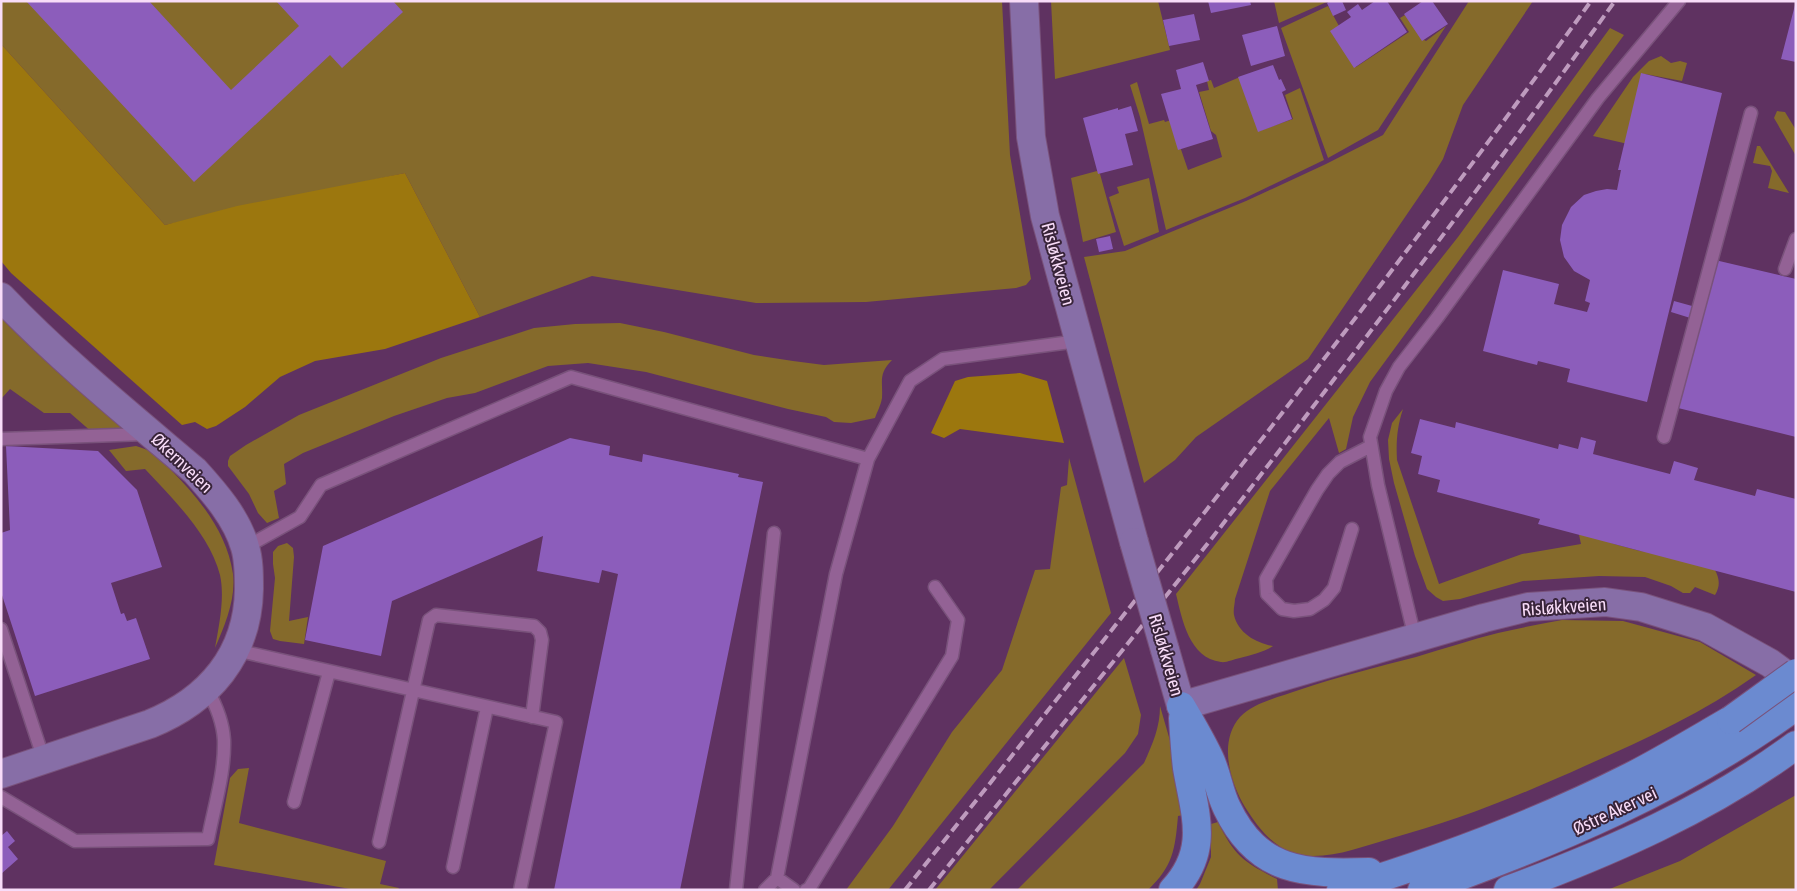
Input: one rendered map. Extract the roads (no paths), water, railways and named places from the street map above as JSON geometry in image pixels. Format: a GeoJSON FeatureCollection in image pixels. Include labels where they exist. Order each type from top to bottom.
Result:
{"type":"FeatureCollection","features":[{"type":"Feature","properties":{"kind":"highway"},"geometry":{"type":"LineString","coordinates":[[1341,890],[1400,871],[1512,830],[1631,776],[1740,730],[1757,703],[1796,673]]}},
{"type":"Feature","properties":{"kind":"highway"},"geometry":{"type":"LineString","coordinates":[[1182,706],[1210,758],[1226,806],[1236,826],[1250,843],[1266,857],[1287,866],[1327,874],[1400,871]]}},
{"type":"Feature","properties":{"kind":"highway"},"geometry":{"type":"LineString","coordinates":[[1173,890],[1183,880],[1194,855],[1198,837],[1197,817],[1187,767],[1182,706]]}},
{"type":"Feature","properties":{"kind":"highway","name":"Østre Aker vei"},"geometry":{"type":"LineString","coordinates":[[1422,890],[1524,852],[1665,787],[1704,767],[1740,730],[1796,706]]}},
{"type":"Feature","properties":{"kind":"highway","name":"Østre Aker vei"},"geometry":{"type":"LineString","coordinates":[[1508,890],[1599,853],[1665,823],[1720,794],[1796,746]]}},
{"type":"Feature","properties":{"kind":"street","name":"Risløkkveien"},"geometry":{"type":"LineString","coordinates":[[1024,1],[1032,137],[1045,216],[1134,542],[1182,706],[1528,607],[1605,602],[1641,607],[1705,627],[1770,663],[1796,682]]}},
{"type":"Feature","properties":{"kind":"street","name":"Økernveien"},"geometry":{"type":"LineString","coordinates":[[1,297],[36,333],[195,471],[208,485],[237,526],[246,547],[250,574],[249,602],[245,627],[236,650],[208,689],[171,715],[150,724],[1,774]]}},
{"type":"Feature","properties":{"kind":"lane"},"geometry":{"type":"LineString","coordinates":[[1415,638],[1378,485],[1370,437],[1386,391],[1399,367],[1598,98],[1679,1]]}},
{"type":"Feature","properties":{"kind":"lane"},"geometry":{"type":"LineString","coordinates":[[1664,437],[1750,113]]}},
{"type":"Feature","properties":{"kind":"lane"},"geometry":{"type":"LineString","coordinates":[[1785,269],[1796,240]]}},
{"type":"Feature","properties":{"kind":"lane"},"geometry":{"type":"LineString","coordinates":[[765,890],[777,878],[836,574],[868,459],[910,381],[943,360],[1078,341]]}},
{"type":"Feature","properties":{"kind":"lane"},"geometry":{"type":"LineString","coordinates":[[246,547],[300,518],[321,485],[572,377],[868,459]]}},
{"type":"Feature","properties":{"kind":"lane"},"geometry":{"type":"LineString","coordinates":[[1,440],[152,434]]}},
{"type":"Feature","properties":{"kind":"lane"},"geometry":{"type":"LineString","coordinates":[[1352,529],[1334,588],[1324,600],[1310,608],[1294,611],[1282,609],[1267,594],[1266,579],[1328,474],[1340,462],[1372,446]]}},
{"type":"Feature","properties":{"kind":"lane"},"geometry":{"type":"LineString","coordinates":[[736,890],[774,533]]}},
{"type":"Feature","properties":{"kind":"lane"},"geometry":{"type":"LineString","coordinates":[[806,890],[809,889],[952,656],[958,620],[935,587]]}},
{"type":"Feature","properties":{"kind":"lane"},"geometry":{"type":"LineString","coordinates":[[379,842],[429,620],[436,615],[534,626],[540,632],[542,640],[532,717]]}},
{"type":"Feature","properties":{"kind":"lane"},"geometry":{"type":"LineString","coordinates":[[1,629],[44,760]]}},
{"type":"Feature","properties":{"kind":"lane"},"geometry":{"type":"LineString","coordinates":[[236,650],[556,722],[520,890]]}},
{"type":"Feature","properties":{"kind":"lane"},"geometry":{"type":"LineString","coordinates":[[294,802],[329,672]]}},
{"type":"Feature","properties":{"kind":"lane"},"geometry":{"type":"LineString","coordinates":[[1,797],[75,841],[208,839],[222,765],[224,739],[217,708],[208,689]]}},
{"type":"Feature","properties":{"kind":"lane"},"geometry":{"type":"LineString","coordinates":[[453,867],[487,707]]}},
{"type":"Feature","properties":{"kind":"lane"},"geometry":{"type":"LineString","coordinates":[[777,878],[794,890]]}},
{"type":"Feature","properties":{"kind":"railway"},"geometry":{"type":"LineString","coordinates":[[905,890],[1340,339],[1591,1]]}},
{"type":"Feature","properties":{"kind":"railway"},"geometry":{"type":"LineString","coordinates":[[929,890],[1263,472],[1466,204],[1615,1]]}}]}
